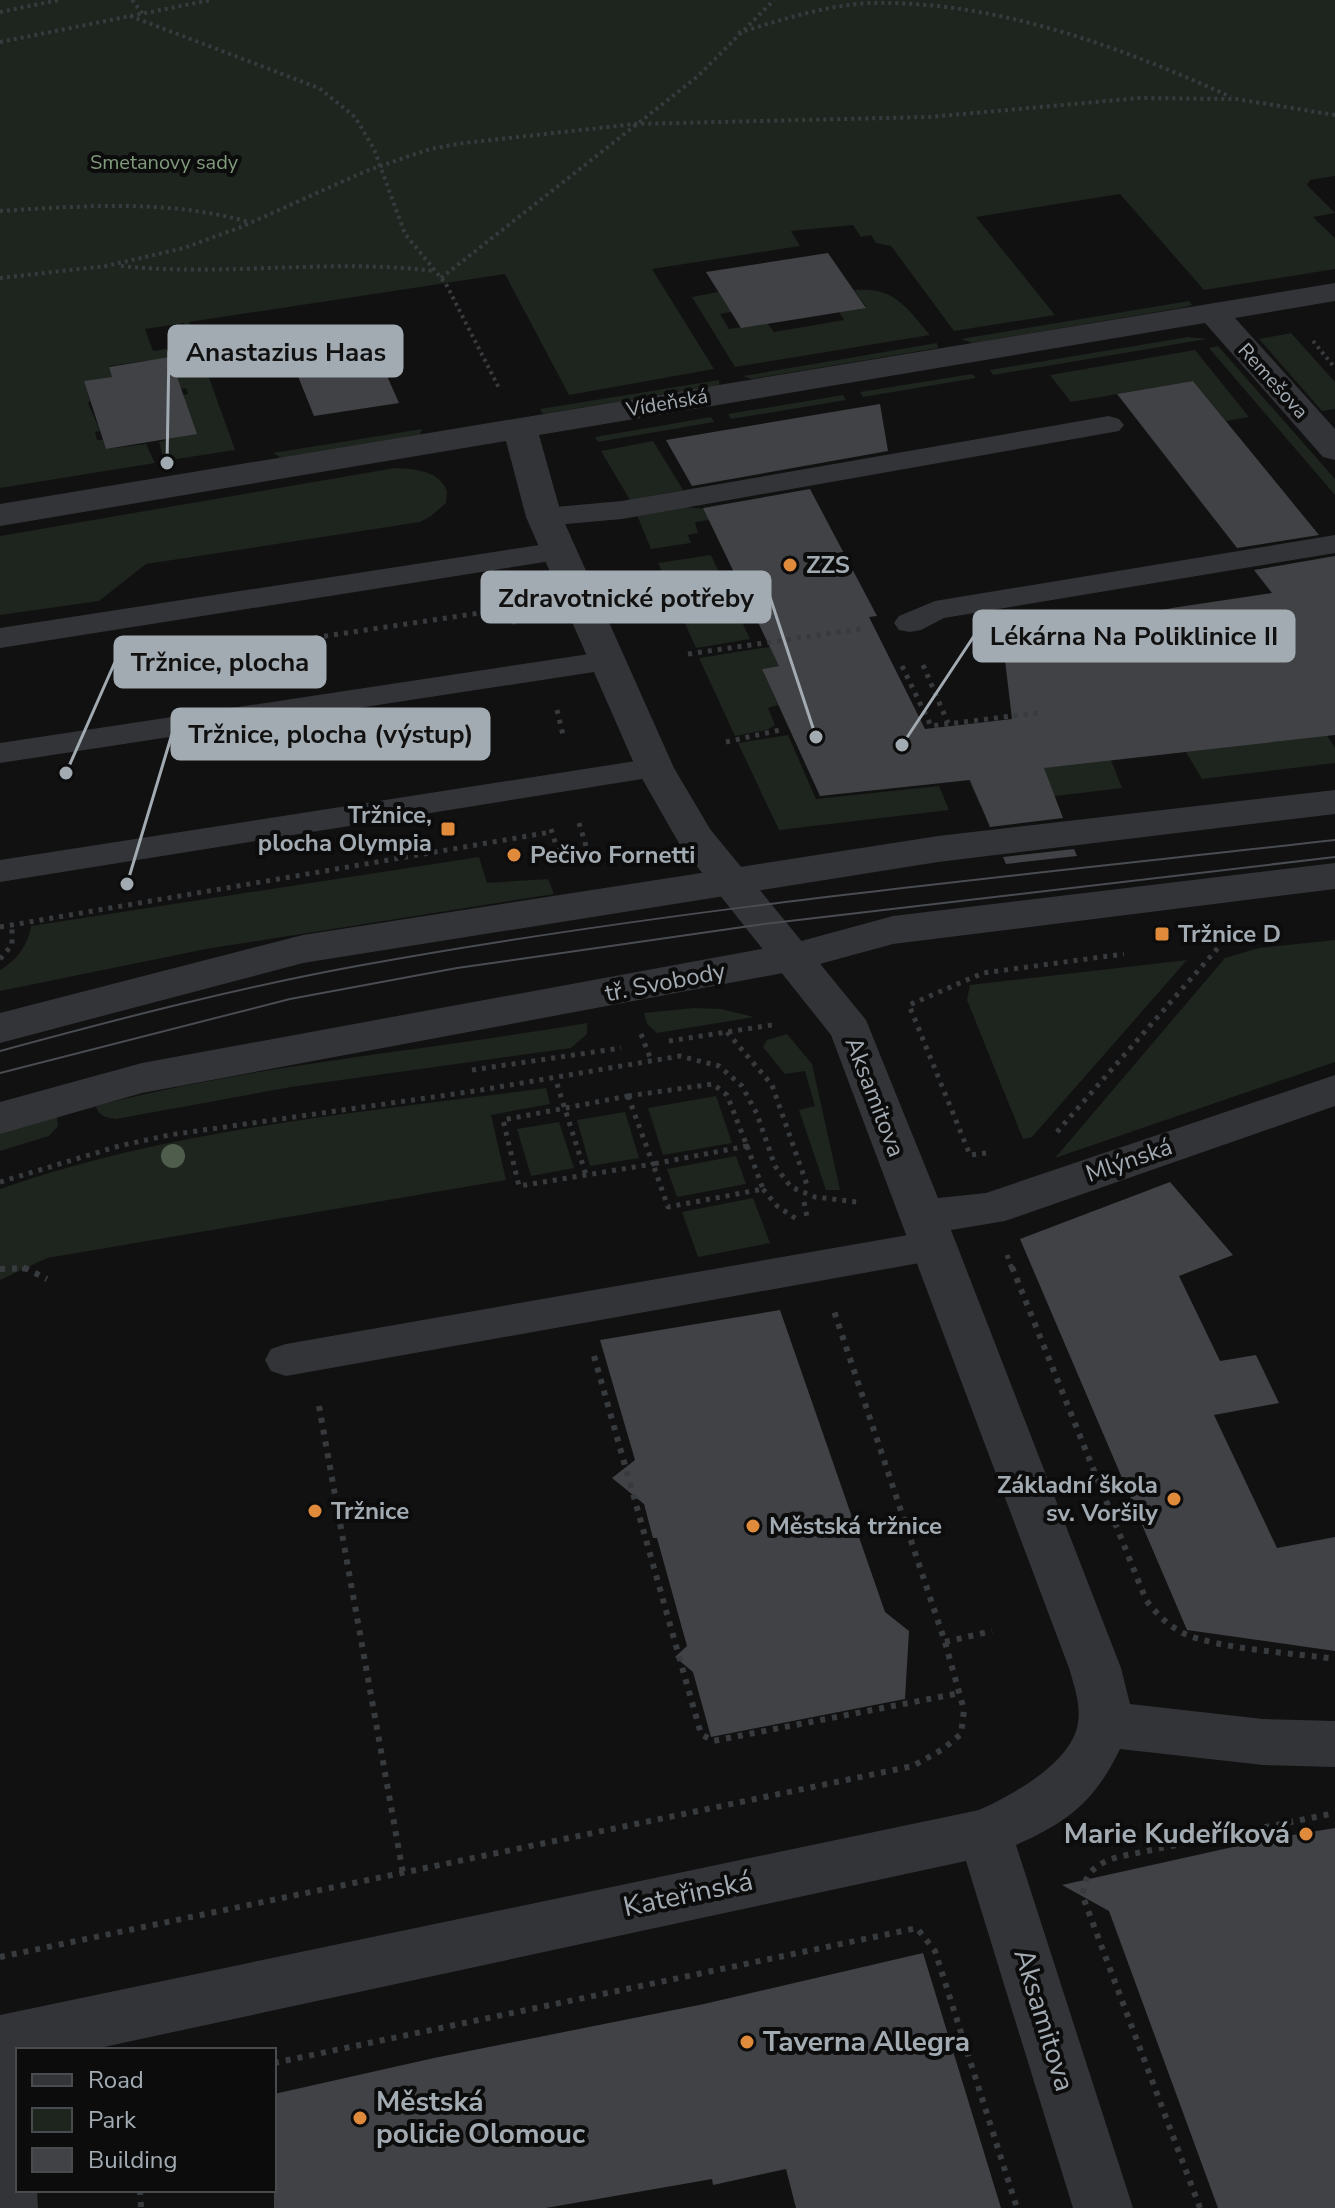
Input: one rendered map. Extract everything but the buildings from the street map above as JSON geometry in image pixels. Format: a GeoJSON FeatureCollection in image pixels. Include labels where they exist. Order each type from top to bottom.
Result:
{"type":"FeatureCollection","features":[{"type":"Feature","properties":{"kind":"street","name":"Vídeňská"},"geometry":{"type":"LineString","coordinates":[[0,515],[1335,292]]}},
{"type":"Feature","properties":{"kind":"street","name":"Remešova"},"geometry":{"type":"LineString","coordinates":[[1212,312],[1335,450]]}},
{"type":"Feature","properties":{"kind":"street","name":"Aksamitova"},"geometry":{"type":"LineString","coordinates":[[520,428],[544,517],[655,768],[694,836],[851,1030],[926,1232],[1077,1614],[1103,1693],[1105,1724]]}},
{"type":"Feature","properties":{"kind":"street"},"geometry":{"type":"LineString","coordinates":[[0,1028],[303,949],[938,849],[1335,802]]}},
{"type":"Feature","properties":{"kind":"street","name":"tř. Svobody"},"geometry":{"type":"LineString","coordinates":[[0,1118],[142,1078],[567,1002],[794,957],[893,930],[1335,876]]}},
{"type":"Feature","properties":{"kind":"street"},"geometry":{"type":"LineString","coordinates":[[0,1005],[83,986],[249,961]]}},
{"type":"Feature","properties":{"kind":"street","name":"Mlýnská"},"geometry":{"type":"LineString","coordinates":[[926,1232],[1335,1090]]}},
{"type":"Feature","properties":{"kind":"street"},"geometry":{"type":"LineString","coordinates":[[1105,1724],[1263,1742],[1335,1744]]}},
{"type":"Feature","properties":{"kind":"street","name":"Kateřinská"},"geometry":{"type":"LineString","coordinates":[[0,2042],[985,1833],[1033,1812],[1061,1792],[1088,1759],[1105,1724]]}},
{"type":"Feature","properties":{"kind":"street","name":"Aksamitova"},"geometry":{"type":"LineString","coordinates":[[985,1833],[1103,2208]]}},
{"type":"Feature","properties":{"kind":"lane"},"geometry":{"type":"LineString","coordinates":[[544,517],[622,510],[1109,425]]}},
{"type":"Feature","properties":{"kind":"lane"},"geometry":{"type":"LineString","coordinates":[[910,623],[935,610],[1335,544]]}},
{"type":"Feature","properties":{"kind":"lane"},"geometry":{"type":"LineString","coordinates":[[0,638],[559,551]]}},
{"type":"Feature","properties":{"kind":"lane"},"geometry":{"type":"LineString","coordinates":[[0,753],[609,661]]}},
{"type":"Feature","properties":{"kind":"lane"},"geometry":{"type":"LineString","coordinates":[[0,871],[655,768]]}},
{"type":"Feature","properties":{"kind":"lane"},"geometry":{"type":"LineString","coordinates":[[298,1357],[820,1268],[926,1232]]}},
{"type":"Feature","properties":{"kind":"lane"},"geometry":{"type":"LineString","coordinates":[[0,2066],[12,2208]]}},
{"type":"Feature","properties":{"kind":"path"},"geometry":{"type":"LineString","coordinates":[[0,12],[59,0]]}},
{"type":"Feature","properties":{"kind":"path"},"geometry":{"type":"LineString","coordinates":[[132,0],[143,14]]}},
{"type":"Feature","properties":{"kind":"path"},"geometry":{"type":"LineString","coordinates":[[0,42],[211,0]]}},
{"type":"Feature","properties":{"kind":"path"},"geometry":{"type":"LineString","coordinates":[[441,278],[697,77],[774,0]]}},
{"type":"Feature","properties":{"kind":"path"},"geometry":{"type":"LineString","coordinates":[[738,33],[826,8],[885,3],[943,7],[1014,19],[1073,35],[1147,60],[1236,99]]}},
{"type":"Feature","properties":{"kind":"path"},"geometry":{"type":"LineString","coordinates":[[130,16],[319,88],[337,99],[357,118],[374,143],[401,228],[441,278],[520,428]]}},
{"type":"Feature","properties":{"kind":"path"},"geometry":{"type":"LineString","coordinates":[[0,278],[112,265],[170,252],[249,223],[381,164],[441,146],[635,124],[942,116],[1140,98],[1236,99],[1335,115]]}},
{"type":"Feature","properties":{"kind":"path"},"geometry":{"type":"LineString","coordinates":[[0,211],[166,207],[225,213],[249,223]]}},
{"type":"Feature","properties":{"kind":"path"},"geometry":{"type":"LineString","coordinates":[[112,265],[183,271],[350,265],[402,266],[436,271]]}},
{"type":"Feature","properties":{"kind":"path"},"geometry":{"type":"LineString","coordinates":[[1310,338],[1335,368]]}},
{"type":"Feature","properties":{"kind":"path"},"geometry":{"type":"LineString","coordinates":[[230,650],[580,598]]}},
{"type":"Feature","properties":{"kind":"path"},"geometry":{"type":"LineString","coordinates":[[688,654],[910,623]]}},
{"type":"Feature","properties":{"kind":"path"},"geometry":{"type":"LineString","coordinates":[[901,664],[931,726],[1043,712]]}},
{"type":"Feature","properties":{"kind":"path"},"geometry":{"type":"LineString","coordinates":[[930,680],[948,723]]}},
{"type":"Feature","properties":{"kind":"path"},"geometry":{"type":"LineString","coordinates":[[726,742],[780,730]]}},
{"type":"Feature","properties":{"kind":"path"},"geometry":{"type":"LineString","coordinates":[[0,927],[552,832]]}},
{"type":"Feature","properties":{"kind":"path"},"geometry":{"type":"LineString","coordinates":[[0,959],[12,945],[12,925]]}},
{"type":"Feature","properties":{"kind":"path"},"geometry":{"type":"LineString","coordinates":[[1052,1137],[1224,941],[1209,943]]}},
{"type":"Feature","properties":{"kind":"path"},"geometry":{"type":"LineString","coordinates":[[999,1152],[970,1155],[909,1005],[983,973],[1133,953]]}},
{"type":"Feature","properties":{"kind":"path"},"geometry":{"type":"LineString","coordinates":[[669,1041],[772,1025]]}},
{"type":"Feature","properties":{"kind":"path"},"geometry":{"type":"LineString","coordinates":[[727,1032],[772,1085],[807,1185]]}},
{"type":"Feature","properties":{"kind":"path"},"geometry":{"type":"LineString","coordinates":[[0,1182],[119,1146],[169,1135],[475,1091],[680,1056],[707,1060],[723,1067],[740,1081],[749,1094],[774,1166],[790,1185],[806,1194],[843,1199]]}},
{"type":"Feature","properties":{"kind":"path"},"geometry":{"type":"LineString","coordinates":[[550,1060],[553,1070]]}},
{"type":"Feature","properties":{"kind":"path"},"geometry":{"type":"LineString","coordinates":[[557,1084],[586,1175]]}},
{"type":"Feature","properties":{"kind":"path"},"geometry":{"type":"LineString","coordinates":[[747,1146],[519,1186],[503,1120],[628,1096],[713,1084],[727,1095],[747,1146],[763,1189],[777,1206],[809,1227]]}},
{"type":"Feature","properties":{"kind":"path"},"geometry":{"type":"LineString","coordinates":[[628,1096],[668,1207],[763,1189]]}},
{"type":"Feature","properties":{"kind":"path"},"geometry":{"type":"LineString","coordinates":[[1005,1250],[1146,1600],[1161,1620],[1185,1635],[1201,1640],[1335,1659]]}},
{"type":"Feature","properties":{"kind":"path"},"geometry":{"type":"LineString","coordinates":[[0,1269],[25,1268],[47,1279]]}},
{"type":"Feature","properties":{"kind":"path"},"geometry":{"type":"LineString","coordinates":[[0,1957],[913,1766],[943,1749],[961,1734],[964,1710],[945,1642],[820,1268]]}},
{"type":"Feature","properties":{"kind":"path"},"geometry":{"type":"LineString","coordinates":[[593,1351],[701,1734],[705,1739],[713,1741],[960,1693]]}},
{"type":"Feature","properties":{"kind":"path"},"geometry":{"type":"LineString","coordinates":[[298,1357],[403,1873]]}},
{"type":"Feature","properties":{"kind":"path"},"geometry":{"type":"LineString","coordinates":[[945,1642],[992,1631]]}},
{"type":"Feature","properties":{"kind":"path"},"geometry":{"type":"LineString","coordinates":[[1200,2208],[1083,1897],[1084,1877],[1090,1868],[1122,1856],[1335,1813]]}},
{"type":"Feature","properties":{"kind":"path"},"geometry":{"type":"LineString","coordinates":[[276,2063],[890,1931],[917,1928],[935,1951],[1017,2208]]}},
{"type":"Feature","properties":{"kind":"green space","name":"Smetanovy sady"},"geometry":{"type":"Polygon","coordinates":[[[0,0],[1335,0],[1335,176],[1310,180],[1307,185],[1335,213],[1313,217],[1335,238],[1335,269],[1204,290],[1120,194],[976,217],[1055,315],[954,331],[891,246],[876,243],[871,235],[861,237],[853,225],[791,231],[800,246],[652,269],[714,369],[569,395],[505,274],[189,322],[235,450],[164,461],[159,442],[166,440],[183,395],[188,394],[186,388],[181,389],[144,361],[109,366],[112,377],[85,382],[88,403],[100,431],[95,432],[97,440],[103,440],[106,449],[146,444],[155,463],[0,488],[0,0]],[[184,323],[145,329],[153,351],[192,345],[184,323]]]}},
{"type":"Feature","properties":{"kind":"green space"},"geometry":{"type":"Polygon","coordinates":[[[854,290],[880,292],[898,300],[930,335],[735,367],[692,297],[718,292],[731,312],[720,314],[729,329],[767,323],[774,332],[844,320],[839,312],[866,307],[854,290]]]}},
{"type":"Feature","properties":{"kind":"green space"},"geometry":{"type":"Polygon","coordinates":[[[1189,301],[1192,305],[1186,307],[973,343],[961,339],[1189,301]]]}},
{"type":"Feature","properties":{"kind":"green space"},"geometry":{"type":"Polygon","coordinates":[[[1291,333],[1335,382],[1335,409],[1322,411],[1259,339],[1291,333]]]}},
{"type":"Feature","properties":{"kind":"green space"},"geometry":{"type":"Polygon","coordinates":[[[1188,337],[1207,339],[993,375],[990,370],[1188,337]]]}},
{"type":"Feature","properties":{"kind":"green space"},"geometry":{"type":"Polygon","coordinates":[[[937,343],[938,348],[751,379],[743,376],[937,343]]]}},
{"type":"Feature","properties":{"kind":"green space"},"geometry":{"type":"Polygon","coordinates":[[[1218,346],[1335,479],[1335,495],[1209,348],[1218,346]]]}},
{"type":"Feature","properties":{"kind":"green space"},"geometry":{"type":"Polygon","coordinates":[[[1195,350],[1249,417],[1226,421],[1193,381],[1071,402],[1050,375],[1195,350]]]}},
{"type":"Feature","properties":{"kind":"green space"},"geometry":{"type":"Polygon","coordinates":[[[972,374],[976,378],[863,397],[860,392],[972,374]]]}},
{"type":"Feature","properties":{"kind":"green space"},"geometry":{"type":"Polygon","coordinates":[[[719,380],[719,385],[543,414],[540,409],[719,380]]]}},
{"type":"Feature","properties":{"kind":"green space"},"geometry":{"type":"Polygon","coordinates":[[[843,395],[846,400],[731,419],[728,414],[843,395]]]}},
{"type":"Feature","properties":{"kind":"green space"},"geometry":{"type":"Polygon","coordinates":[[[711,417],[714,422],[598,442],[595,437],[711,417]]]}},
{"type":"Feature","properties":{"kind":"green space"},"geometry":{"type":"Polygon","coordinates":[[[422,429],[420,435],[281,458],[273,453],[422,429]]]}},
{"type":"Feature","properties":{"kind":"green space"},"geometry":{"type":"Polygon","coordinates":[[[653,441],[683,490],[630,500],[601,451],[653,441]]]}},
{"type":"Feature","properties":{"kind":"green space"},"geometry":{"type":"Polygon","coordinates":[[[395,468],[425,472],[438,479],[447,491],[446,503],[420,522],[146,564],[99,601],[0,615],[0,536],[395,468]]]}},
{"type":"Feature","properties":{"kind":"green space"},"geometry":{"type":"Polygon","coordinates":[[[686,507],[706,509],[718,519],[695,522],[698,533],[688,535],[691,543],[651,549],[637,515],[686,507]]]}},
{"type":"Feature","properties":{"kind":"green space"},"geometry":{"type":"Polygon","coordinates":[[[711,555],[750,639],[696,648],[658,563],[711,555]]]}},
{"type":"Feature","properties":{"kind":"green space"},"geometry":{"type":"Polygon","coordinates":[[[776,646],[784,665],[762,669],[778,705],[768,708],[775,725],[767,730],[735,736],[699,658],[776,646]]]}},
{"type":"Feature","properties":{"kind":"green space"},"geometry":{"type":"Polygon","coordinates":[[[788,735],[816,799],[939,786],[949,810],[779,830],[738,743],[788,735]]]}},
{"type":"Feature","properties":{"kind":"green space"},"geometry":{"type":"Polygon","coordinates":[[[1327,735],[1335,748],[1335,763],[1202,779],[1186,752],[1327,735]]]}},
{"type":"Feature","properties":{"kind":"green space"},"geometry":{"type":"Polygon","coordinates":[[[1111,760],[1122,788],[980,805],[967,776],[1111,760]]]}},
{"type":"Feature","properties":{"kind":"green space"},"geometry":{"type":"Polygon","coordinates":[[[479,857],[487,883],[548,879],[554,894],[206,949],[0,991],[0,970],[21,951],[31,926],[479,857]]]}},
{"type":"Feature","properties":{"kind":"green space"},"geometry":{"type":"Polygon","coordinates":[[[1335,940],[1335,1062],[1055,1158],[1225,958],[1259,948],[1335,940]]]}},
{"type":"Feature","properties":{"kind":"green space"},"geometry":{"type":"Polygon","coordinates":[[[1187,960],[1032,1137],[1023,1139],[967,1000],[970,985],[1187,960]]]}},
{"type":"Feature","properties":{"kind":"green space"},"geometry":{"type":"Polygon","coordinates":[[[721,1009],[754,1017],[657,1033],[647,1024],[644,1013],[721,1009]]]}},
{"type":"Feature","properties":{"kind":"green space"},"geometry":{"type":"Polygon","coordinates":[[[587,1023],[587,1034],[571,1048],[291,1087],[116,1119],[101,1114],[96,1106],[218,1079],[587,1023]]]}},
{"type":"Feature","properties":{"kind":"green space"},"geometry":{"type":"Polygon","coordinates":[[[787,1034],[812,1064],[840,1190],[826,1190],[799,1110],[815,1106],[805,1071],[785,1074],[763,1047],[767,1040],[787,1034]]]}},
{"type":"Feature","properties":{"kind":"green space"},"geometry":{"type":"Polygon","coordinates":[[[546,1088],[550,1104],[491,1115],[506,1180],[47,1258],[0,1280],[0,1189],[66,1168],[202,1136],[546,1088]]]}},
{"type":"Feature","properties":{"kind":"green space"},"geometry":{"type":"Polygon","coordinates":[[[716,1096],[732,1143],[663,1155],[648,1108],[716,1096]]]}},
{"type":"Feature","properties":{"kind":"green space"},"geometry":{"type":"Polygon","coordinates":[[[625,1112],[639,1158],[590,1166],[577,1120],[625,1112]]]}},
{"type":"Feature","properties":{"kind":"green space"},"geometry":{"type":"Polygon","coordinates":[[[57,1116],[58,1126],[49,1136],[0,1151],[0,1133],[57,1116]]]}},
{"type":"Feature","properties":{"kind":"green space"},"geometry":{"type":"Polygon","coordinates":[[[559,1122],[574,1168],[531,1176],[517,1129],[559,1122]]]}},
{"type":"Feature","properties":{"kind":"green space"},"geometry":{"type":"Polygon","coordinates":[[[736,1156],[746,1184],[677,1197],[667,1169],[736,1156]]]}},
{"type":"Feature","properties":{"kind":"green space"},"geometry":{"type":"Polygon","coordinates":[[[753,1198],[770,1243],[698,1257],[682,1212],[753,1198]]]}},
{"type":"Feature","properties":{"kind":"tram line"},"geometry":{"type":"LineString","coordinates":[[0,1051],[267,984],[479,945],[845,895],[1335,840]]}},
{"type":"Feature","properties":{"kind":"tram line"},"geometry":{"type":"LineString","coordinates":[[0,1073],[290,999],[457,968],[764,924],[1335,857]]}},
{"type":"Feature","properties":{"kind":"place","name":"Anastazius Haas"},"geometry":{"type":"Point","coordinates":[167,463]}},
{"type":"Feature","properties":{"kind":"place","name":"ZZS"},"geometry":{"type":"Point","coordinates":[790,565]}},
{"type":"Feature","properties":{"kind":"place","name":"Zdravotnické potřeby"},"geometry":{"type":"Point","coordinates":[816,737]}},
{"type":"Feature","properties":{"kind":"place","name":"Lékárna Na Poliklinice II"},"geometry":{"type":"Point","coordinates":[902,745]}},
{"type":"Feature","properties":{"kind":"place","name":"Tržnice, plocha"},"geometry":{"type":"Point","coordinates":[66,773]}},
{"type":"Feature","properties":{"kind":"place","name":"Tržnice, plocha Olympia"},"geometry":{"type":"Point","coordinates":[448,829]}},
{"type":"Feature","properties":{"kind":"place","name":"Pečivo Fornetti"},"geometry":{"type":"Point","coordinates":[514,855]}},
{"type":"Feature","properties":{"kind":"place","name":"Tržnice, plocha (výstup)"},"geometry":{"type":"Point","coordinates":[127,884]}},
{"type":"Feature","properties":{"kind":"place","name":"Tržnice D"},"geometry":{"type":"Point","coordinates":[1162,934]}},
{"type":"Feature","properties":{"kind":"place","name":"Základní škola sv. Voršily"},"geometry":{"type":"Point","coordinates":[1174,1499]}},
{"type":"Feature","properties":{"kind":"place","name":"Tržnice"},"geometry":{"type":"Point","coordinates":[315,1511]}},
{"type":"Feature","properties":{"kind":"place","name":"Městská tržnice"},"geometry":{"type":"Point","coordinates":[753,1526]}},
{"type":"Feature","properties":{"kind":"place","name":"Marie Kudeříková"},"geometry":{"type":"Point","coordinates":[1306,1834]}},
{"type":"Feature","properties":{"kind":"place","name":"Taverna Allegra"},"geometry":{"type":"Point","coordinates":[747,2042]}},
{"type":"Feature","properties":{"kind":"place","name":"Městská policie Olomouc"},"geometry":{"type":"Point","coordinates":[360,2118]}}]}
